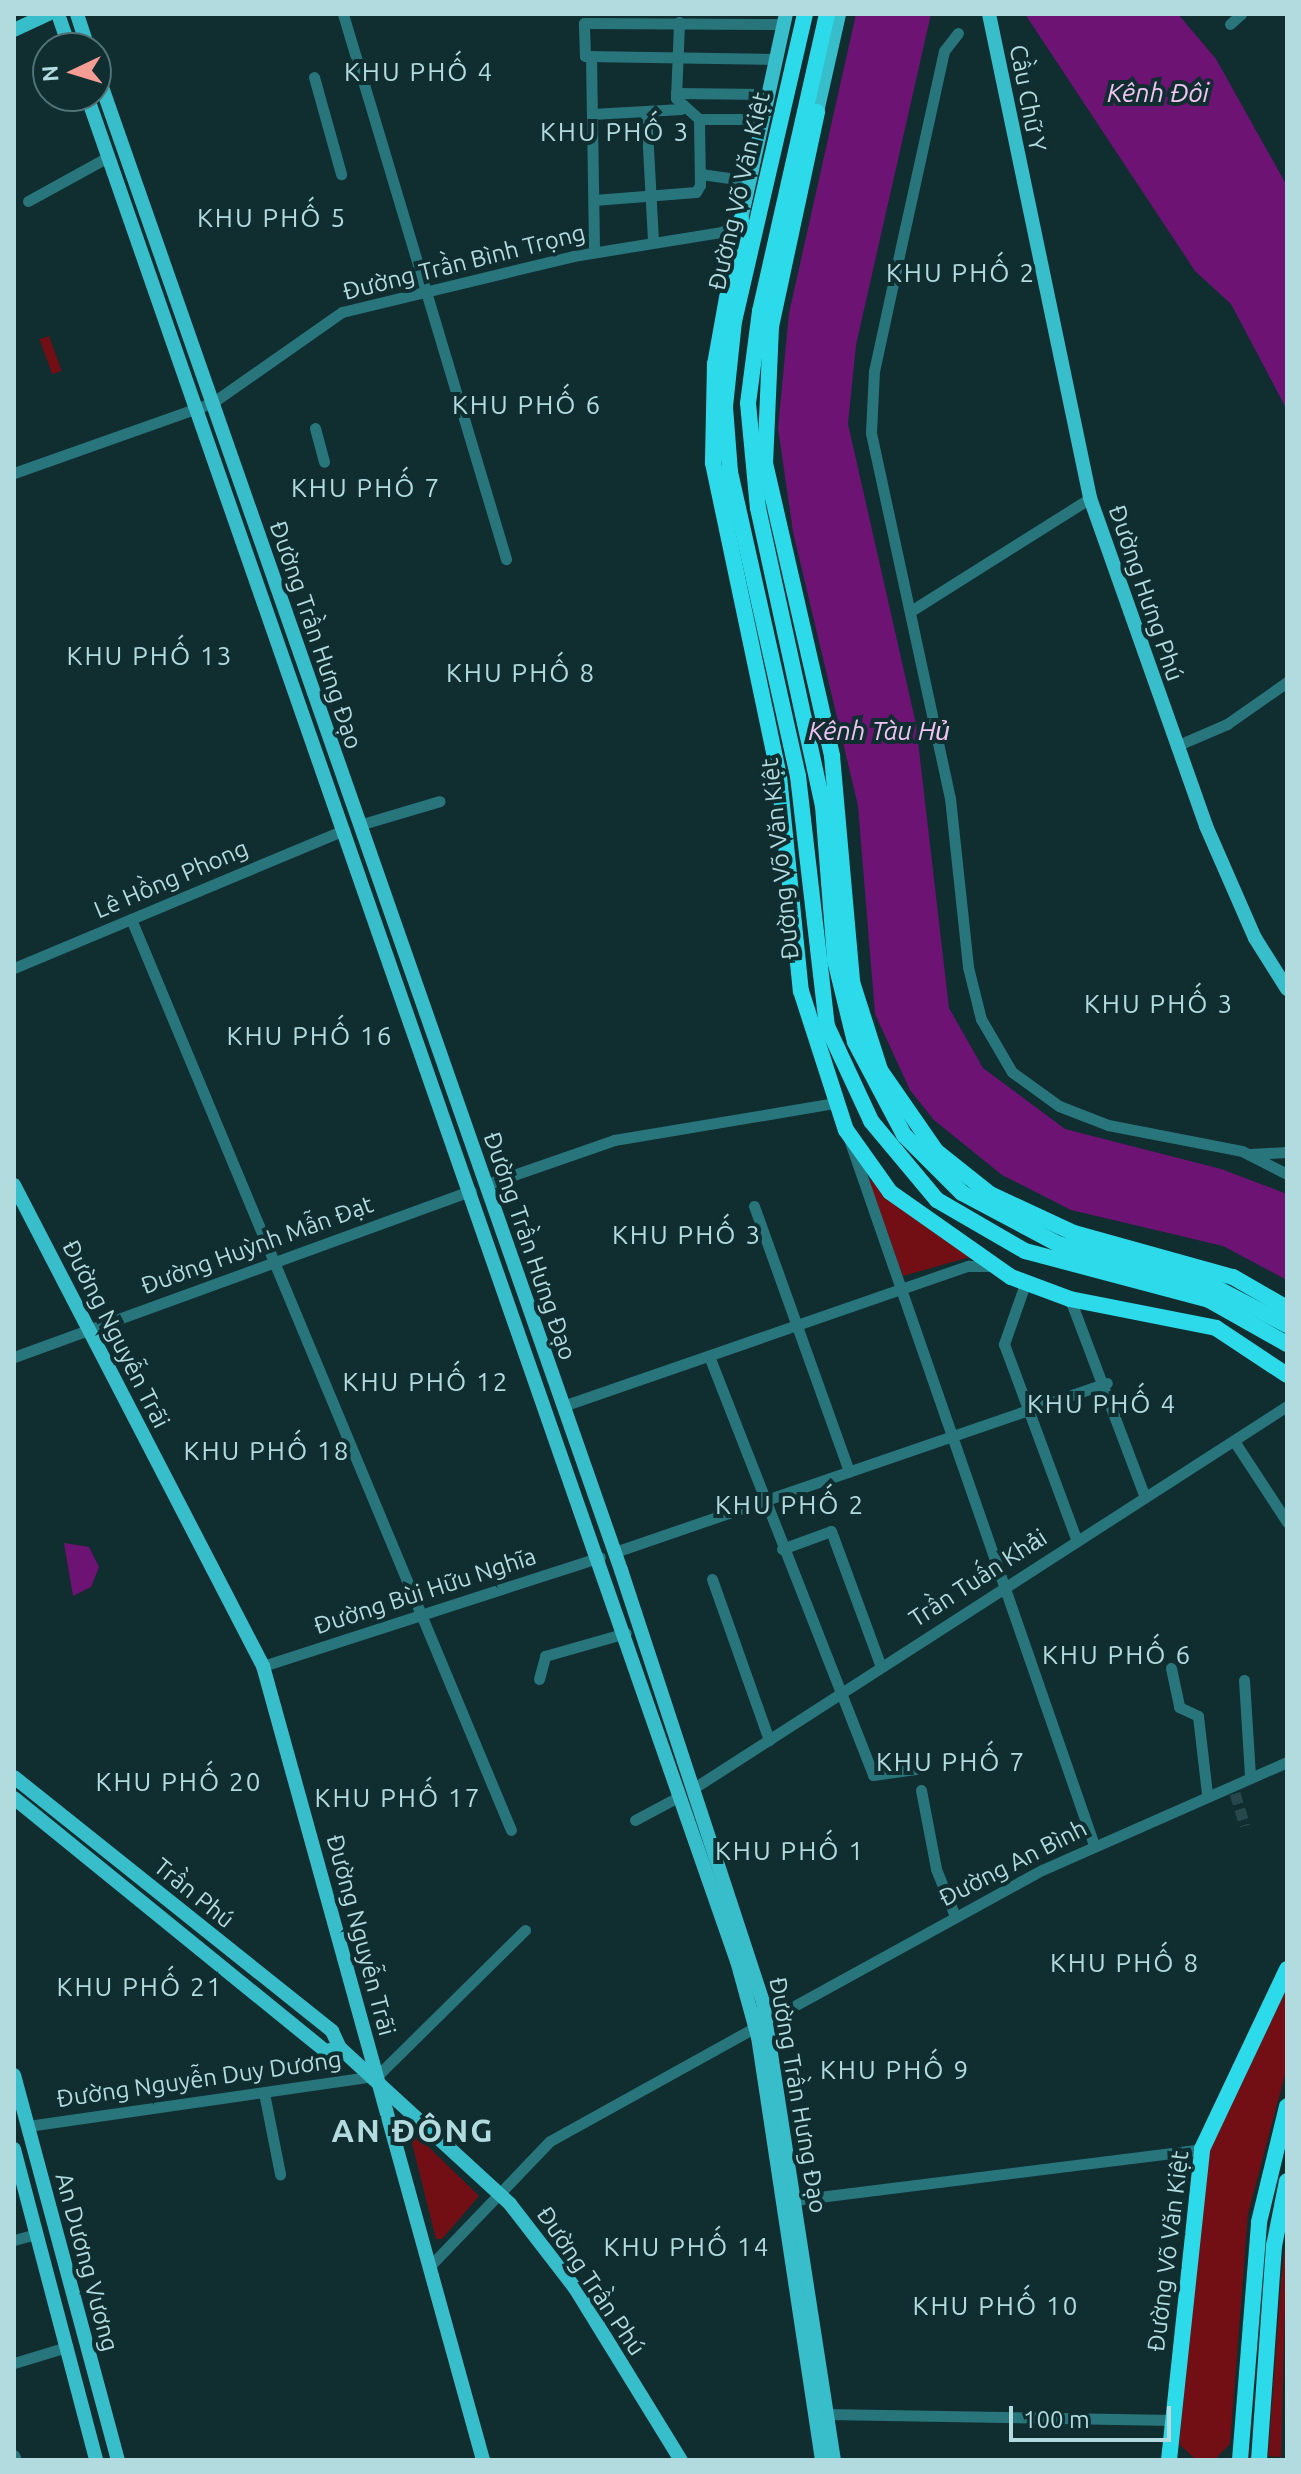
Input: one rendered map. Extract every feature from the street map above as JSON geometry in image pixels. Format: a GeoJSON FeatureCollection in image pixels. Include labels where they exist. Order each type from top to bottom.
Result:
{"type":"FeatureCollection","features":[{"type":"Feature","properties":{"kind":"highway","name":"Đường Võ Văn Kiệt"},"geometry":{"type":"LineString","coordinates":[[805,14],[734,321],[726,440],[798,776],[820,995],[856,1096],[910,1175],[980,1228],[1061,1262],[1209,1300],[1287,1344]]}},
{"type":"Feature","properties":{"kind":"highway","name":"Đường Võ Văn Kiệt"},"geometry":{"type":"LineString","coordinates":[[827,14],[752,355],[749,436],[823,806],[840,989],[879,1084],[919,1154],[995,1213],[1058,1244],[1221,1289],[1287,1325]]}},
{"type":"Feature","properties":{"kind":"highway","name":"Đường Võ Văn Kiệt"},"geometry":{"type":"LineString","coordinates":[[817,112],[771,327],[765,463],[832,756],[852,982],[879,1084],[936,1151],[1013,1208],[1233,1277],[1287,1308]]}},
{"type":"Feature","properties":{"kind":"highway","name":"Đường Võ Văn Kiệt"},"geometry":{"type":"LineString","coordinates":[[741,220],[715,364],[713,463],[779,776],[801,991],[834,1103],[846,1130],[890,1192],[994,1266],[1025,1284],[1070,1299],[1087,1310],[1216,1328],[1287,1375]]}},
{"type":"Feature","properties":{"kind":"highway"},"geometry":{"type":"LineString","coordinates":[[834,1103],[879,1084]]}},
{"type":"Feature","properties":{"kind":"highway","name":"Đường Võ Văn Kiệt"},"geometry":{"type":"LineString","coordinates":[[1169,2460],[1202,2149],[1287,1969]]}},
{"type":"Feature","properties":{"kind":"highway"},"geometry":{"type":"LineString","coordinates":[[1240,2460],[1259,2222],[1287,2106]]}},
{"type":"Feature","properties":{"kind":"highway"},"geometry":{"type":"LineString","coordinates":[[1259,2460],[1274,2246],[1287,2181]]}},
{"type":"Feature","properties":{"kind":"main road"},"geometry":{"type":"LineString","coordinates":[[14,30],[49,14]]}},
{"type":"Feature","properties":{"kind":"main road"},"geometry":{"type":"LineString","coordinates":[[817,112],[839,14]]}},
{"type":"Feature","properties":{"kind":"main road","name":"Cầu Chữ Y"},"geometry":{"type":"LineString","coordinates":[[989,14],[1024,191]]}},
{"type":"Feature","properties":{"kind":"main road"},"geometry":{"type":"LineString","coordinates":[[741,220],[785,19]]}},
{"type":"Feature","properties":{"kind":"main road","name":"Đường Trần Hưng Đạo"},"geometry":{"type":"LineString","coordinates":[[93,112],[286,666],[351,828],[608,1555],[694,1788],[762,2024],[834,2460]]}},
{"type":"Feature","properties":{"kind":"main road","name":"Đường Trần Hưng Đạo"},"geometry":{"type":"LineString","coordinates":[[111,112],[301,660],[351,828]]}},
{"type":"Feature","properties":{"kind":"main road","name":"Đường Hưng Phú"},"geometry":{"type":"LineString","coordinates":[[1024,191],[1090,498],[1176,746],[1255,938],[1287,989]]}},
{"type":"Feature","properties":{"kind":"main road"},"geometry":{"type":"LineString","coordinates":[[156,295],[172,288]]}},
{"type":"Feature","properties":{"kind":"main road"},"geometry":{"type":"LineString","coordinates":[[258,585],[273,579]]}},
{"type":"Feature","properties":{"kind":"main road"},"geometry":{"type":"LineString","coordinates":[[286,666],[301,660]]}},
{"type":"Feature","properties":{"kind":"main road","name":"Đường Nguyễn Trãi"},"geometry":{"type":"LineString","coordinates":[[14,1185],[263,1666],[483,2460]]}},
{"type":"Feature","properties":{"kind":"main road","name":"Đường Trần Hưng Đạo"},"geometry":{"type":"LineString","coordinates":[[608,1555],[626,1633],[680,1796],[762,2024]]}},
{"type":"Feature","properties":{"kind":"main road","name":"Trần Phú"},"geometry":{"type":"LineString","coordinates":[[14,1777],[116,1870]]}},
{"type":"Feature","properties":{"kind":"main road"},"geometry":{"type":"LineString","coordinates":[[680,1796],[694,1788]]}},
{"type":"Feature","properties":{"kind":"main road","name":"Trần Phú"},"geometry":{"type":"LineString","coordinates":[[14,1798],[332,2031],[340,2048],[377,2076]]}},
{"type":"Feature","properties":{"kind":"main road","name":"An Dương Vương"},"geometry":{"type":"LineString","coordinates":[[14,2075],[21,2129],[44,2185],[118,2460]]}},
{"type":"Feature","properties":{"kind":"main road","name":"Đường Trần Phú"},"geometry":{"type":"LineString","coordinates":[[377,2076],[498,2193],[575,2288],[681,2460]]}},
{"type":"Feature","properties":{"kind":"main road","name":"An Dương Vương"},"geometry":{"type":"LineString","coordinates":[[14,2149],[19,2192],[36,2234],[96,2460]]}},
{"type":"Feature","properties":{"kind":"main road"},"geometry":{"type":"LineString","coordinates":[[19,2192],[44,2185]]}},
{"type":"Feature","properties":{"kind":"main road","name":"Đường Trần Hưng Đạo"},"geometry":{"type":"LineString","coordinates":[[789,2200],[822,2460]]}},
{"type":"Feature","properties":{"kind":"street"},"geometry":{"type":"LineString","coordinates":[[343,14],[506,559]]}},
{"type":"Feature","properties":{"kind":"street"},"geometry":{"type":"LineString","coordinates":[[1230,24],[1241,14]]}},
{"type":"Feature","properties":{"kind":"street"},"geometry":{"type":"LineString","coordinates":[[594,252],[592,114],[584,23],[785,19]]}},
{"type":"Feature","properties":{"kind":"street"},"geometry":{"type":"LineString","coordinates":[[679,22],[676,93],[681,109]]}},
{"type":"Feature","properties":{"kind":"street"},"geometry":{"type":"LineString","coordinates":[[958,33],[944,51],[874,371],[875,469],[914,609],[950,798],[968,967],[981,1019],[1003,1058],[1059,1106],[1108,1125],[1250,1154],[1287,1152]]}},
{"type":"Feature","properties":{"kind":"street"},"geometry":{"type":"LineString","coordinates":[[588,56],[776,59]]}},
{"type":"Feature","properties":{"kind":"street"},"geometry":{"type":"LineString","coordinates":[[314,77],[341,174]]}},
{"type":"Feature","properties":{"kind":"street"},"geometry":{"type":"LineString","coordinates":[[676,93],[769,94]]}},
{"type":"Feature","properties":{"kind":"street"},"geometry":{"type":"LineString","coordinates":[[592,114],[681,109],[699,119],[764,119]]}},
{"type":"Feature","properties":{"kind":"street"},"geometry":{"type":"LineString","coordinates":[[646,111],[653,242]]}},
{"type":"Feature","properties":{"kind":"street"},"geometry":{"type":"LineString","coordinates":[[594,200],[696,192],[700,174],[699,119]]}},
{"type":"Feature","properties":{"kind":"street"},"geometry":{"type":"LineString","coordinates":[[28,201],[108,157]]}},
{"type":"Feature","properties":{"kind":"street"},"geometry":{"type":"LineString","coordinates":[[700,174],[751,181]]}},
{"type":"Feature","properties":{"kind":"street","name":"Đường Trần Bình Trọng"},"geometry":{"type":"LineString","coordinates":[[14,473],[212,403],[333,316],[425,289],[594,252],[722,232],[741,220]]}},
{"type":"Feature","properties":{"kind":"street"},"geometry":{"type":"LineString","coordinates":[[722,232],[737,244]]}},
{"type":"Feature","properties":{"kind":"street"},"geometry":{"type":"LineString","coordinates":[[315,428],[324,462]]}},
{"type":"Feature","properties":{"kind":"street"},"geometry":{"type":"LineString","coordinates":[[914,609],[1090,498]]}},
{"type":"Feature","properties":{"kind":"street"},"geometry":{"type":"LineString","coordinates":[[1176,746],[1227,724],[1287,682]]}},
{"type":"Feature","properties":{"kind":"street","name":"Lê Hồng Phong"},"geometry":{"type":"LineString","coordinates":[[14,968],[351,828],[440,801]]}},
{"type":"Feature","properties":{"kind":"street"},"geometry":{"type":"LineString","coordinates":[[131,919],[276,1260],[511,1830]]}},
{"type":"Feature","properties":{"kind":"street","name":"Đường Huỳnh Mẫn Đạt"},"geometry":{"type":"LineString","coordinates":[[14,1357],[614,1140],[834,1103]]}},
{"type":"Feature","properties":{"kind":"street"},"geometry":{"type":"LineString","coordinates":[[846,1130],[1094,1845]]}},
{"type":"Feature","properties":{"kind":"street"},"geometry":{"type":"LineString","coordinates":[[1250,1154],[1287,1174]]}},
{"type":"Feature","properties":{"kind":"street"},"geometry":{"type":"LineString","coordinates":[[754,1206],[849,1472]]}},
{"type":"Feature","properties":{"kind":"street"},"geometry":{"type":"LineString","coordinates":[[556,1408],[968,1266],[994,1266]]}},
{"type":"Feature","properties":{"kind":"street"},"geometry":{"type":"LineString","coordinates":[[1025,1284],[1004,1344],[1077,1541]]}},
{"type":"Feature","properties":{"kind":"street"},"geometry":{"type":"LineString","coordinates":[[1087,1310],[1107,1383],[1145,1497]]}},
{"type":"Feature","properties":{"kind":"street"},"geometry":{"type":"LineString","coordinates":[[709,1356],[837,1697],[875,1777],[916,1769]]}},
{"type":"Feature","properties":{"kind":"street","name":"Đường Bùi Hữu Nghĩa"},"geometry":{"type":"LineString","coordinates":[[263,1666],[608,1555],[1107,1383]]}},
{"type":"Feature","properties":{"kind":"street","name":"Trần Tuấn Khải"},"geometry":{"type":"LineString","coordinates":[[694,1788],[1287,1406]]}},
{"type":"Feature","properties":{"kind":"street"},"geometry":{"type":"LineString","coordinates":[[1234,1441],[1287,1522]]}},
{"type":"Feature","properties":{"kind":"street"},"geometry":{"type":"LineString","coordinates":[[782,1549],[831,1531],[881,1667]]}},
{"type":"Feature","properties":{"kind":"street"},"geometry":{"type":"LineString","coordinates":[[712,1579],[769,1740]]}},
{"type":"Feature","properties":{"kind":"street"},"geometry":{"type":"LineString","coordinates":[[539,1679],[545,1656],[626,1633]]}},
{"type":"Feature","properties":{"kind":"street"},"geometry":{"type":"LineString","coordinates":[[1171,1668],[1179,1707],[1198,1716],[1207,1794]]}},
{"type":"Feature","properties":{"kind":"street"},"geometry":{"type":"LineString","coordinates":[[1244,1680],[1250,1775]]}},
{"type":"Feature","properties":{"kind":"street","name":"Đường An Bình"},"geometry":{"type":"LineString","coordinates":[[430,2266],[550,2141],[955,1916],[1094,1845],[1250,1775],[1287,1762]]}},
{"type":"Feature","properties":{"kind":"street"},"geometry":{"type":"LineString","coordinates":[[921,1790],[936,1869],[955,1916]]}},
{"type":"Feature","properties":{"kind":"street"},"geometry":{"type":"LineString","coordinates":[[635,1820],[680,1796]]}},
{"type":"Feature","properties":{"kind":"street"},"geometry":{"type":"LineString","coordinates":[[377,2076],[525,1930]]}},
{"type":"Feature","properties":{"kind":"street","name":"Đường Nguyễn Duy Dương"},"geometry":{"type":"LineString","coordinates":[[21,2129],[377,2076]]}},
{"type":"Feature","properties":{"kind":"street"},"geometry":{"type":"LineString","coordinates":[[264,2093],[280,2174]]}},
{"type":"Feature","properties":{"kind":"street"},"geometry":{"type":"LineString","coordinates":[[789,2200],[1202,2149]]}},
{"type":"Feature","properties":{"kind":"street"},"geometry":{"type":"LineString","coordinates":[[14,2240],[36,2234]]}},
{"type":"Feature","properties":{"kind":"street"},"geometry":{"type":"LineString","coordinates":[[14,2363],[67,2347]]}},
{"type":"Feature","properties":{"kind":"street"},"geometry":{"type":"LineString","coordinates":[[827,2414],[1173,2420]]}},
{"type":"Feature","properties":{"kind":"shaded area"},"geometry":{"type":"Polygon","coordinates":[[[49,336],[62,371],[52,374],[40,339],[49,336]]]}},
{"type":"Feature","properties":{"kind":"shaded area"},"geometry":{"type":"Polygon","coordinates":[[[867,1177],[887,1194],[970,1257],[903,1276],[867,1177]]]}},
{"type":"Feature","properties":{"kind":"shaded area"},"geometry":{"type":"Polygon","coordinates":[[[1287,1988],[1287,2067],[1248,2214],[1230,2444],[1215,2459],[1195,2459],[1179,2444],[1208,2154],[1287,1988]]]}},
{"type":"Feature","properties":{"kind":"shaded area"},"geometry":{"type":"Polygon","coordinates":[[[408,2127],[479,2196],[442,2239],[436,2239],[408,2127]]]}},
{"type":"Feature","properties":{"kind":"shaded area"},"geometry":{"type":"Polygon","coordinates":[[[1287,2230],[1281,2457],[1268,2456],[1287,2230]]]}},
{"type":"Feature","properties":{"kind":"water","name":"Kênh Tàu Hủ"},"geometry":{"type":"Polygon","coordinates":[[[856,14],[931,14],[856,345],[848,424],[916,724],[949,1008],[983,1068],[1065,1129],[1221,1169],[1287,1194],[1287,1280],[1223,1246],[1071,1210],[1002,1175],[934,1120],[910,1090],[875,1014],[858,806],[793,532],[778,428],[789,313],[856,14]]]}},
{"type":"Feature","properties":{"kind":"water","name":"Kênh Đôi"},"geometry":{"type":"Polygon","coordinates":[[[1025,14],[1178,14],[1216,59],[1287,186],[1287,410],[1231,304],[1195,271],[1025,14]]]}},
{"type":"Feature","properties":{"kind":"water"},"geometry":{"type":"Polygon","coordinates":[[[64,1543],[89,1547],[99,1567],[91,1587],[73,1596],[64,1543]]]}},
{"type":"Feature","properties":{"kind":"tunnel"},"geometry":{"type":"LineString","coordinates":[[1235,1793],[1245,1825]]}},
{"type":"Feature","properties":{"kind":"district","name":"KHU PHỐ 4"},"geometry":{"type":"Point","coordinates":[419,72]}},
{"type":"Feature","properties":{"kind":"district","name":"KHU PHỐ 3"},"geometry":{"type":"Point","coordinates":[615,132]}},
{"type":"Feature","properties":{"kind":"district","name":"KHU PHỐ 5"},"geometry":{"type":"Point","coordinates":[272,218]}},
{"type":"Feature","properties":{"kind":"district","name":"KHU PHỐ 2"},"geometry":{"type":"Point","coordinates":[961,273]}},
{"type":"Feature","properties":{"kind":"district","name":"KHU PHỐ 6"},"geometry":{"type":"Point","coordinates":[527,405]}},
{"type":"Feature","properties":{"kind":"district","name":"KHU PHỐ 7"},"geometry":{"type":"Point","coordinates":[366,488]}},
{"type":"Feature","properties":{"kind":"district","name":"KHU PHỐ 13"},"geometry":{"type":"Point","coordinates":[150,656]}},
{"type":"Feature","properties":{"kind":"district","name":"KHU PHỐ 8"},"geometry":{"type":"Point","coordinates":[521,673]}},
{"type":"Feature","properties":{"kind":"district","name":"KHU PHỐ 3"},"geometry":{"type":"Point","coordinates":[1159,1004]}},
{"type":"Feature","properties":{"kind":"district","name":"KHU PHỐ 16"},"geometry":{"type":"Point","coordinates":[310,1036]}},
{"type":"Feature","properties":{"kind":"district","name":"KHU PHỐ 3"},"geometry":{"type":"Point","coordinates":[687,1235]}},
{"type":"Feature","properties":{"kind":"district","name":"KHU PHỐ 12"},"geometry":{"type":"Point","coordinates":[426,1382]}},
{"type":"Feature","properties":{"kind":"district","name":"KHU PHỐ 4"},"geometry":{"type":"Point","coordinates":[1102,1404]}},
{"type":"Feature","properties":{"kind":"district","name":"KHU PHỐ 18"},"geometry":{"type":"Point","coordinates":[267,1451]}},
{"type":"Feature","properties":{"kind":"district","name":"KHU PHỐ 2"},"geometry":{"type":"Point","coordinates":[790,1505]}},
{"type":"Feature","properties":{"kind":"district","name":"KHU PHỐ 6"},"geometry":{"type":"Point","coordinates":[1117,1655]}},
{"type":"Feature","properties":{"kind":"district","name":"KHU PHỐ 7"},"geometry":{"type":"Point","coordinates":[951,1762]}},
{"type":"Feature","properties":{"kind":"district","name":"KHU PHỐ 20"},"geometry":{"type":"Point","coordinates":[179,1782]}},
{"type":"Feature","properties":{"kind":"district","name":"KHU PHỐ 17"},"geometry":{"type":"Point","coordinates":[398,1798]}},
{"type":"Feature","properties":{"kind":"district","name":"KHU PHỐ 1"},"geometry":{"type":"Point","coordinates":[790,1851]}},
{"type":"Feature","properties":{"kind":"district","name":"KHU PHỐ 8"},"geometry":{"type":"Point","coordinates":[1125,1963]}},
{"type":"Feature","properties":{"kind":"district","name":"KHU PHỐ 21"},"geometry":{"type":"Point","coordinates":[140,1987]}},
{"type":"Feature","properties":{"kind":"district","name":"KHU PHỐ 9"},"geometry":{"type":"Point","coordinates":[895,2070]}},
{"type":"Feature","properties":{"kind":"district","name":"AN ĐÔNG"},"geometry":{"type":"Point","coordinates":[413,2130]}},
{"type":"Feature","properties":{"kind":"district","name":"KHU PHỐ 14"},"geometry":{"type":"Point","coordinates":[687,2247]}},
{"type":"Feature","properties":{"kind":"district","name":"KHU PHỐ 10"},"geometry":{"type":"Point","coordinates":[996,2306]}}]}
